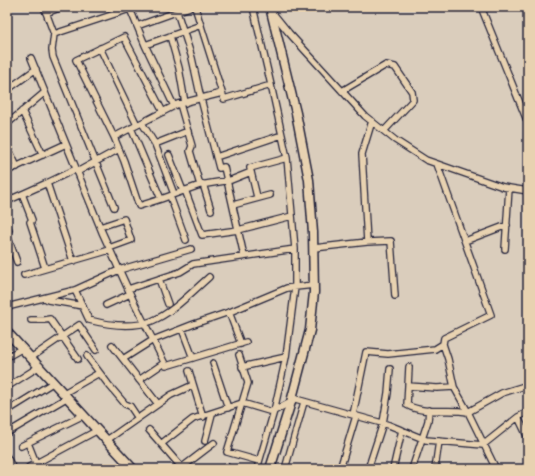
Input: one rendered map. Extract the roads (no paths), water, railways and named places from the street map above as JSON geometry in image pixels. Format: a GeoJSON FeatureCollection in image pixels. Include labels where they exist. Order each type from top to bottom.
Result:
{"type":"FeatureCollection","features":[{"type":"Feature","properties":{"kind":"main road"},"geometry":{"type":"LineString","coordinates":[[270,469],[310,330],[314,285],[314,248],[309,180],[296,113],[271,8]]}},
{"type":"Feature","properties":{"kind":"main road"},"geometry":{"type":"LineString","coordinates":[[7,332],[40,366],[133,469]]}},
{"type":"Feature","properties":{"kind":"street"},"geometry":{"type":"LineString","coordinates":[[62,7],[45,10],[54,34],[52,50],[53,57],[114,207]]}},
{"type":"Feature","properties":{"kind":"street"},"geometry":{"type":"LineString","coordinates":[[137,26],[190,7]]}},
{"type":"Feature","properties":{"kind":"street"},"geometry":{"type":"LineString","coordinates":[[195,7],[224,99],[271,85]]}},
{"type":"Feature","properties":{"kind":"street"},"geometry":{"type":"LineString","coordinates":[[252,7],[287,158],[295,249],[295,287],[286,357],[274,411],[256,469]]}},
{"type":"Feature","properties":{"kind":"street"},"geometry":{"type":"LineString","coordinates":[[481,7],[528,123]]}},
{"type":"Feature","properties":{"kind":"street"},"geometry":{"type":"LineString","coordinates":[[54,34],[122,9],[133,8],[137,26],[145,45],[180,104],[192,146],[190,150],[210,210]]}},
{"type":"Feature","properties":{"kind":"street"},"geometry":{"type":"LineString","coordinates":[[271,8],[289,33],[365,116],[395,140],[426,160],[509,188],[528,191]]}},
{"type":"Feature","properties":{"kind":"street"},"geometry":{"type":"LineString","coordinates":[[177,12],[192,58],[219,168],[224,167],[244,256]]}},
{"type":"Feature","properties":{"kind":"street"},"geometry":{"type":"LineString","coordinates":[[145,45],[200,25]]}},
{"type":"Feature","properties":{"kind":"street"},"geometry":{"type":"LineString","coordinates":[[170,36],[179,68],[180,104]]}},
{"type":"Feature","properties":{"kind":"street"},"geometry":{"type":"LineString","coordinates":[[163,112],[124,37],[76,60],[114,137],[139,206],[201,184],[227,180],[251,172]]}},
{"type":"Feature","properties":{"kind":"street"},"geometry":{"type":"LineString","coordinates":[[100,48],[140,124],[155,144],[186,240]]}},
{"type":"Feature","properties":{"kind":"street"},"geometry":{"type":"LineString","coordinates":[[31,58],[100,227],[119,270],[166,366],[244,343],[229,312]]}},
{"type":"Feature","properties":{"kind":"street"},"geometry":{"type":"LineString","coordinates":[[342,91],[386,65],[395,67],[412,92],[413,100],[384,131]]}},
{"type":"Feature","properties":{"kind":"street"},"geometry":{"type":"LineString","coordinates":[[7,90],[36,70]]}},
{"type":"Feature","properties":{"kind":"street"},"geometry":{"type":"LineString","coordinates":[[7,124],[45,92]]}},
{"type":"Feature","properties":{"kind":"street"},"geometry":{"type":"LineString","coordinates":[[114,137],[180,104],[222,93]]}},
{"type":"Feature","properties":{"kind":"street"},"geometry":{"type":"LineString","coordinates":[[22,111],[42,155]]}},
{"type":"Feature","properties":{"kind":"street"},"geometry":{"type":"LineString","coordinates":[[367,242],[362,154],[372,121]]}},
{"type":"Feature","properties":{"kind":"street"},"geometry":{"type":"LineString","coordinates":[[131,128],[161,198]]}},
{"type":"Feature","properties":{"kind":"street"},"geometry":{"type":"LineString","coordinates":[[155,144],[188,131]]}},
{"type":"Feature","properties":{"kind":"street"},"geometry":{"type":"LineString","coordinates":[[216,157],[282,135]]}},
{"type":"Feature","properties":{"kind":"street"},"geometry":{"type":"LineString","coordinates":[[7,171],[66,144]]}},
{"type":"Feature","properties":{"kind":"street"},"geometry":{"type":"LineString","coordinates":[[7,145],[17,167]]}},
{"type":"Feature","properties":{"kind":"street"},"geometry":{"type":"LineString","coordinates":[[7,201],[96,162],[119,149]]}},
{"type":"Feature","properties":{"kind":"street"},"geometry":{"type":"LineString","coordinates":[[169,155],[202,235],[238,230],[292,216]]}},
{"type":"Feature","properties":{"kind":"street"},"geometry":{"type":"LineString","coordinates":[[258,197],[250,168],[287,158]]}},
{"type":"Feature","properties":{"kind":"street"},"geometry":{"type":"LineString","coordinates":[[340,469],[356,416],[353,415],[366,352],[388,354],[435,349],[442,344],[444,338],[491,316],[437,164]]}},
{"type":"Feature","properties":{"kind":"street"},"geometry":{"type":"LineString","coordinates":[[47,183],[73,261]]}},
{"type":"Feature","properties":{"kind":"street"},"geometry":{"type":"LineString","coordinates":[[505,249],[509,188]]}},
{"type":"Feature","properties":{"kind":"street"},"geometry":{"type":"LineString","coordinates":[[22,194],[32,220],[30,222],[45,268]]}},
{"type":"Feature","properties":{"kind":"street"},"geometry":{"type":"LineString","coordinates":[[233,205],[258,197],[270,195]]}},
{"type":"Feature","properties":{"kind":"street"},"geometry":{"type":"LineString","coordinates":[[24,275],[110,249],[130,240],[124,219],[100,227]]}},
{"type":"Feature","properties":{"kind":"street"},"geometry":{"type":"LineString","coordinates":[[7,225],[9,230],[7,234],[17,262]]}},
{"type":"Feature","properties":{"kind":"street"},"geometry":{"type":"LineString","coordinates":[[465,241],[507,225]]}},
{"type":"Feature","properties":{"kind":"street"},"geometry":{"type":"LineString","coordinates":[[314,248],[391,241],[395,296]]}},
{"type":"Feature","properties":{"kind":"street"},"geometry":{"type":"LineString","coordinates":[[7,306],[76,290],[119,270],[191,249]]}},
{"type":"Feature","properties":{"kind":"street"},"geometry":{"type":"LineString","coordinates":[[106,305],[129,291],[180,272],[193,264],[295,249]]}},
{"type":"Feature","properties":{"kind":"street"},"geometry":{"type":"LineString","coordinates":[[76,290],[89,320],[124,326],[145,324],[172,311],[209,277]]}},
{"type":"Feature","properties":{"kind":"street"},"geometry":{"type":"LineString","coordinates":[[159,279],[168,304]]}},
{"type":"Feature","properties":{"kind":"street"},"geometry":{"type":"LineString","coordinates":[[123,359],[153,340],[229,312],[287,288],[314,285]]}},
{"type":"Feature","properties":{"kind":"street"},"geometry":{"type":"LineString","coordinates":[[45,298],[48,300],[83,306]]}},
{"type":"Feature","properties":{"kind":"street"},"geometry":{"type":"LineString","coordinates":[[31,320],[50,319],[78,359]]}},
{"type":"Feature","properties":{"kind":"street"},"geometry":{"type":"LineString","coordinates":[[32,358],[79,325],[96,350]]}},
{"type":"Feature","properties":{"kind":"street"},"geometry":{"type":"LineString","coordinates":[[182,329],[193,358]]}},
{"type":"Feature","properties":{"kind":"street"},"geometry":{"type":"LineString","coordinates":[[442,344],[448,359],[454,386],[496,469]]}},
{"type":"Feature","properties":{"kind":"street"},"geometry":{"type":"LineString","coordinates":[[112,345],[158,404]]}},
{"type":"Feature","properties":{"kind":"street"},"geometry":{"type":"LineString","coordinates":[[7,357],[22,348]]}},
{"type":"Feature","properties":{"kind":"street"},"geometry":{"type":"LineString","coordinates":[[239,355],[248,383],[228,452],[259,460]]}},
{"type":"Feature","properties":{"kind":"street"},"geometry":{"type":"LineString","coordinates":[[87,356],[99,373],[125,404],[130,406],[138,418]]}},
{"type":"Feature","properties":{"kind":"street"},"geometry":{"type":"LineString","coordinates":[[242,367],[286,357]]}},
{"type":"Feature","properties":{"kind":"street"},"geometry":{"type":"LineString","coordinates":[[139,380],[164,363]]}},
{"type":"Feature","properties":{"kind":"street"},"geometry":{"type":"LineString","coordinates":[[213,363],[228,408]]}},
{"type":"Feature","properties":{"kind":"street"},"geometry":{"type":"LineString","coordinates":[[7,387],[40,366]]}},
{"type":"Feature","properties":{"kind":"street"},"geometry":{"type":"LineString","coordinates":[[409,367],[407,405],[411,408],[468,412],[502,393],[528,384]]}},
{"type":"Feature","properties":{"kind":"street"},"geometry":{"type":"LineString","coordinates":[[368,469],[383,424],[390,369]]}},
{"type":"Feature","properties":{"kind":"street"},"geometry":{"type":"LineString","coordinates":[[189,371],[203,417]]}},
{"type":"Feature","properties":{"kind":"street"},"geometry":{"type":"LineString","coordinates":[[7,433],[99,373]]}},
{"type":"Feature","properties":{"kind":"street"},"geometry":{"type":"LineString","coordinates":[[7,411],[54,382]]}},
{"type":"Feature","properties":{"kind":"street"},"geometry":{"type":"LineString","coordinates":[[107,440],[171,395],[193,385]]}},
{"type":"Feature","properties":{"kind":"street"},"geometry":{"type":"LineString","coordinates":[[408,386],[437,388],[454,386]]}},
{"type":"Feature","properties":{"kind":"street"},"geometry":{"type":"LineString","coordinates":[[161,444],[193,419],[203,417],[242,403],[269,411],[274,411],[291,400],[304,402],[383,424],[426,440],[484,445],[518,417],[528,412]]}},
{"type":"Feature","properties":{"kind":"street"},"geometry":{"type":"LineString","coordinates":[[285,469],[304,402]]}},
{"type":"Feature","properties":{"kind":"street"},"geometry":{"type":"LineString","coordinates":[[412,469],[421,438],[428,421],[428,410]]}},
{"type":"Feature","properties":{"kind":"street"},"geometry":{"type":"LineString","coordinates":[[205,441],[212,414]]}},
{"type":"Feature","properties":{"kind":"street"},"geometry":{"type":"LineString","coordinates":[[20,446],[84,415]]}},
{"type":"Feature","properties":{"kind":"street"},"geometry":{"type":"LineString","coordinates":[[518,417],[528,438]]}},
{"type":"Feature","properties":{"kind":"street"},"geometry":{"type":"LineString","coordinates":[[29,466],[98,430]]}},
{"type":"Feature","properties":{"kind":"street"},"geometry":{"type":"LineString","coordinates":[[149,430],[181,469],[214,443]]}},
{"type":"Feature","properties":{"kind":"street"},"geometry":{"type":"LineString","coordinates":[[393,469],[402,430]]}},
{"type":"Feature","properties":{"kind":"street"},"geometry":{"type":"LineString","coordinates":[[435,469],[439,441]]}},
{"type":"Feature","properties":{"kind":"street"},"geometry":{"type":"LineString","coordinates":[[28,443],[36,463]]}},
{"type":"Feature","properties":{"kind":"street"},"geometry":{"type":"LineString","coordinates":[[7,457],[10,467]]}}]}
